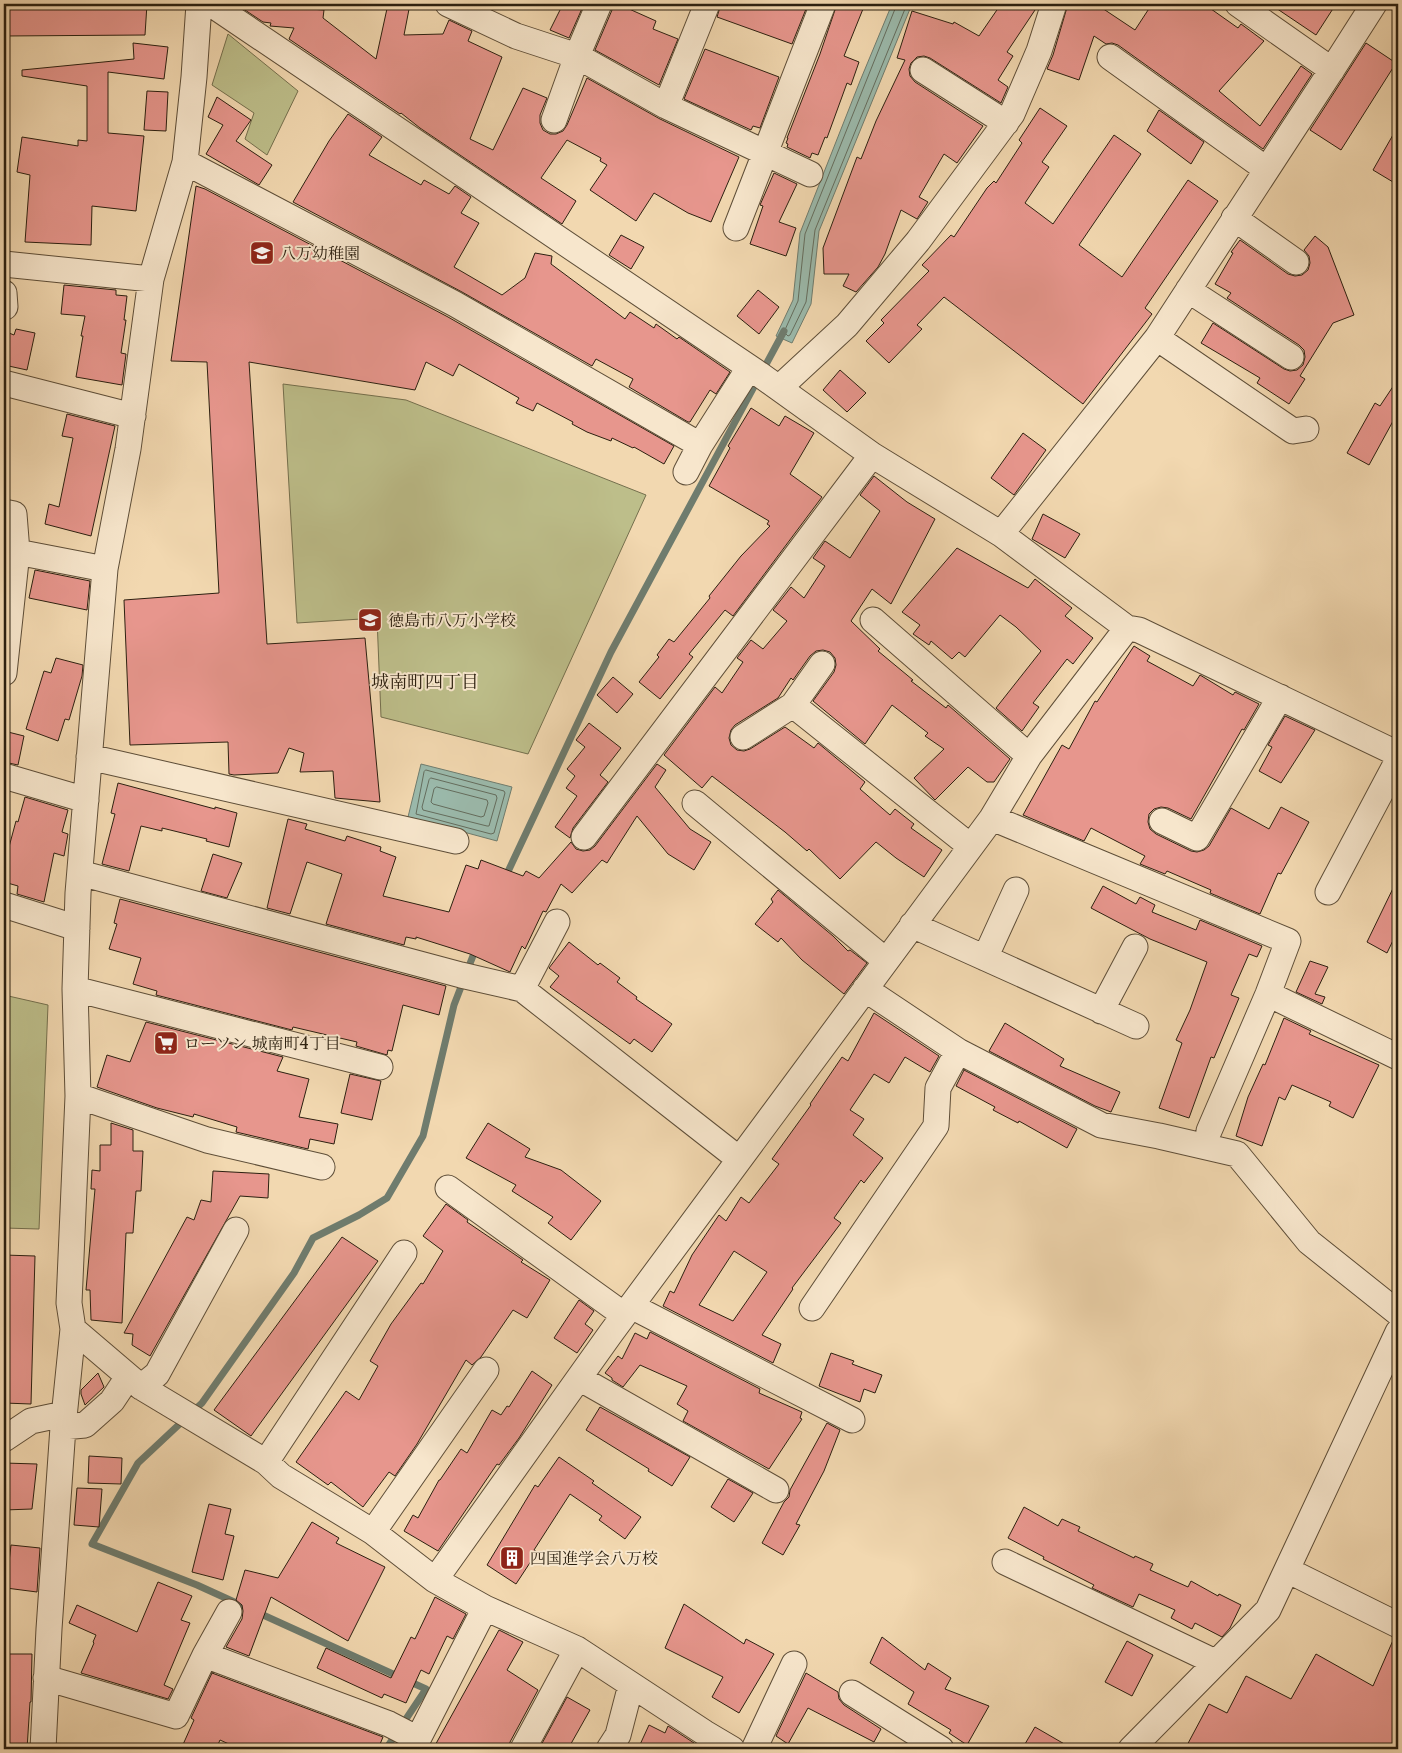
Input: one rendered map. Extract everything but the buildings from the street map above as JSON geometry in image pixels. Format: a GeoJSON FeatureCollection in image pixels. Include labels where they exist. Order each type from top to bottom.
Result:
{"type":"FeatureCollection","features":[{"type":"Feature","properties":{"kind":"street"},"geometry":{"type":"LineString","coordinates":[[42,1749],[63,1420],[73,1329],[69,1304],[78,1096],[75,989],[77,928],[105,569],[133,416],[151,279],[185,162],[199,4]]}},
{"type":"Feature","properties":{"kind":"street"},"geometry":{"type":"LineString","coordinates":[[211,4],[779,388],[872,455],[1001,534],[1127,628],[1139,630],[1398,754]]}},
{"type":"Feature","properties":{"kind":"street"},"geometry":{"type":"LineString","coordinates":[[448,4],[516,36],[576,56],[666,106],[810,174]]}},
{"type":"Feature","properties":{"kind":"street"},"geometry":{"type":"LineString","coordinates":[[554,120],[576,56],[599,4]]}},
{"type":"Feature","properties":{"kind":"street"},"geometry":{"type":"LineString","coordinates":[[666,106],[707,4]]}},
{"type":"Feature","properties":{"kind":"street"},"geometry":{"type":"LineString","coordinates":[[736,228],[823,4]]}},
{"type":"Feature","properties":{"kind":"street"},"geometry":{"type":"LineString","coordinates":[[779,388],[848,325],[918,240],[1006,123],[1012,114],[1039,51],[1054,4]]}},
{"type":"Feature","properties":{"kind":"street"},"geometry":{"type":"LineString","coordinates":[[1238,4],[1332,70]]}},
{"type":"Feature","properties":{"kind":"street"},"geometry":{"type":"LineString","coordinates":[[1001,534],[1157,338],[1374,4]]}},
{"type":"Feature","properties":{"kind":"street"},"geometry":{"type":"LineString","coordinates":[[1110,57],[1266,170]]}},
{"type":"Feature","properties":{"kind":"street"},"geometry":{"type":"LineString","coordinates":[[923,70],[1006,123]]}},
{"type":"Feature","properties":{"kind":"street"},"geometry":{"type":"LineString","coordinates":[[185,162],[455,304],[700,445]]}},
{"type":"Feature","properties":{"kind":"street"},"geometry":{"type":"LineString","coordinates":[[1234,218],[1296,262]]}},
{"type":"Feature","properties":{"kind":"street"},"geometry":{"type":"LineString","coordinates":[[4,264],[151,279]]}},
{"type":"Feature","properties":{"kind":"street"},"geometry":{"type":"LineString","coordinates":[[1188,290],[1292,357]]}},
{"type":"Feature","properties":{"kind":"street"},"geometry":{"type":"LineString","coordinates":[[4,293],[4,307]]}},
{"type":"Feature","properties":{"kind":"street"},"geometry":{"type":"LineString","coordinates":[[1157,338],[1293,431],[1306,429]]}},
{"type":"Feature","properties":{"kind":"street"},"geometry":{"type":"LineString","coordinates":[[686,472],[700,445],[749,368]]}},
{"type":"Feature","properties":{"kind":"street"},"geometry":{"type":"LineString","coordinates":[[4,383],[133,416]]}},
{"type":"Feature","properties":{"kind":"street"},"geometry":{"type":"LineString","coordinates":[[584,837],[872,455]]}},
{"type":"Feature","properties":{"kind":"street"},"geometry":{"type":"LineString","coordinates":[[4,512],[14,514],[17,552],[4,673]]}},
{"type":"Feature","properties":{"kind":"street"},"geometry":{"type":"LineString","coordinates":[[17,552],[105,569]]}},
{"type":"Feature","properties":{"kind":"street"},"geometry":{"type":"LineString","coordinates":[[873,620],[1029,756]]}},
{"type":"Feature","properties":{"kind":"street"},"geometry":{"type":"LineString","coordinates":[[435,1580],[627,1310],[992,818],[1029,756],[1127,628]]}},
{"type":"Feature","properties":{"kind":"street"},"geometry":{"type":"LineString","coordinates":[[743,737],[794,705],[822,664]]}},
{"type":"Feature","properties":{"kind":"street"},"geometry":{"type":"LineString","coordinates":[[1162,821],[1197,838],[1280,697]]}},
{"type":"Feature","properties":{"kind":"street"},"geometry":{"type":"LineString","coordinates":[[794,705],[970,846]]}},
{"type":"Feature","properties":{"kind":"street"},"geometry":{"type":"LineString","coordinates":[[89,757],[456,841]]}},
{"type":"Feature","properties":{"kind":"street"},"geometry":{"type":"LineString","coordinates":[[1328,892],[1398,760]]}},
{"type":"Feature","properties":{"kind":"street"},"geometry":{"type":"LineString","coordinates":[[4,776],[86,800]]}},
{"type":"Feature","properties":{"kind":"street"},"geometry":{"type":"LineString","coordinates":[[695,804],[885,960]]}},
{"type":"Feature","properties":{"kind":"street"},"geometry":{"type":"LineString","coordinates":[[992,818],[1288,941],[1268,994],[1209,1131]]}},
{"type":"Feature","properties":{"kind":"street"},"geometry":{"type":"LineString","coordinates":[[80,873],[461,975],[522,989],[740,1159]]}},
{"type":"Feature","properties":{"kind":"street"},"geometry":{"type":"LineString","coordinates":[[985,958],[1016,890]]}},
{"type":"Feature","properties":{"kind":"street"},"geometry":{"type":"LineString","coordinates":[[4,905],[77,928]]}},
{"type":"Feature","properties":{"kind":"street"},"geometry":{"type":"LineString","coordinates":[[522,989],[558,922]]}},
{"type":"Feature","properties":{"kind":"street"},"geometry":{"type":"LineString","coordinates":[[912,925],[1136,1026]]}},
{"type":"Feature","properties":{"kind":"street"},"geometry":{"type":"LineString","coordinates":[[1101,1011],[1135,947]]}},
{"type":"Feature","properties":{"kind":"street"},"geometry":{"type":"LineString","coordinates":[[75,989],[380,1067]]}},
{"type":"Feature","properties":{"kind":"street"},"geometry":{"type":"LineString","coordinates":[[865,989],[958,1051],[1101,1125],[1237,1154],[1309,1242],[1398,1313]]}},
{"type":"Feature","properties":{"kind":"street"},"geometry":{"type":"LineString","coordinates":[[1268,994],[1398,1057]]}},
{"type":"Feature","properties":{"kind":"street"},"geometry":{"type":"LineString","coordinates":[[812,1308],[936,1126],[938,1088],[958,1051]]}},
{"type":"Feature","properties":{"kind":"street"},"geometry":{"type":"LineString","coordinates":[[78,1096],[207,1140],[322,1166]]}},
{"type":"Feature","properties":{"kind":"street"},"geometry":{"type":"LineString","coordinates":[[448,1188],[627,1310],[852,1420]]}},
{"type":"Feature","properties":{"kind":"street"},"geometry":{"type":"LineString","coordinates":[[4,1439],[32,1421],[63,1420],[86,1424],[134,1382],[158,1374],[236,1230]]}},
{"type":"Feature","properties":{"kind":"street"},"geometry":{"type":"LineString","coordinates":[[266,1462],[404,1253]]}},
{"type":"Feature","properties":{"kind":"street"},"geometry":{"type":"LineString","coordinates":[[73,1329],[134,1382],[266,1462],[281,1476],[373,1532],[435,1580],[485,1608],[577,1649],[631,1684],[700,1741],[732,1749]]}},
{"type":"Feature","properties":{"kind":"street"},"geometry":{"type":"LineString","coordinates":[[1131,1749],[1268,1610],[1398,1332]]}},
{"type":"Feature","properties":{"kind":"street"},"geometry":{"type":"LineString","coordinates":[[373,1532],[486,1370]]}},
{"type":"Feature","properties":{"kind":"street"},"geometry":{"type":"LineString","coordinates":[[579,1378],[776,1490]]}},
{"type":"Feature","properties":{"kind":"street"},"geometry":{"type":"LineString","coordinates":[[1005,1562],[1215,1662]]}},
{"type":"Feature","properties":{"kind":"street"},"geometry":{"type":"LineString","coordinates":[[1287,1570],[1398,1625]]}},
{"type":"Feature","properties":{"kind":"street"},"geometry":{"type":"LineString","coordinates":[[205,1655],[389,1724],[415,1744],[485,1608]]}},
{"type":"Feature","properties":{"kind":"street"},"geometry":{"type":"LineString","coordinates":[[46,1678],[176,1716],[205,1655],[229,1612]]}},
{"type":"Feature","properties":{"kind":"street"},"geometry":{"type":"LineString","coordinates":[[523,1749],[577,1649]]}},
{"type":"Feature","properties":{"kind":"street"},"geometry":{"type":"LineString","coordinates":[[754,1749],[794,1664]]}},
{"type":"Feature","properties":{"kind":"street"},"geometry":{"type":"LineString","coordinates":[[609,1749],[618,1736],[631,1684]]}},
{"type":"Feature","properties":{"kind":"street"},"geometry":{"type":"LineString","coordinates":[[852,1693],[941,1749]]}},
{"type":"Feature","properties":{"kind":"green space"},"geometry":{"type":"Polygon","coordinates":[[[228,34],[298,91],[267,155],[245,139],[254,113],[212,85],[228,34]]]}},
{"type":"Feature","properties":{"kind":"green space"},"geometry":{"type":"Polygon","coordinates":[[[283,384],[406,400],[646,495],[528,754],[381,717],[377,618],[297,623],[283,384]]]}},
{"type":"Feature","properties":{"kind":"green space"},"geometry":{"type":"Polygon","coordinates":[[[4,995],[48,1005],[39,1229],[4,1228],[4,995]]]}},
{"type":"Feature","properties":{"kind":"water"},"geometry":{"type":"Polygon","coordinates":[[[892,4],[912,4],[819,231],[811,304],[792,343],[776,336],[793,300],[800,233],[892,4]]]}},
{"type":"Feature","properties":{"kind":"water"},"geometry":{"type":"Polygon","coordinates":[[[421,764],[512,787],[497,841],[408,817],[421,764]]]}},
{"type":"Feature","properties":{"kind":"waterway"},"geometry":{"type":"LineString","coordinates":[[505,878],[611,652],[784,331]]}},
{"type":"Feature","properties":{"kind":"waterway"},"geometry":{"type":"LineString","coordinates":[[386,1749],[426,1689],[197,1585],[92,1544],[138,1463],[202,1403],[294,1273],[313,1238],[359,1215],[387,1198],[423,1136],[454,1005],[476,948]]}},
{"type":"Feature","properties":{"kind":"place","name":"八万幼稚園"},"geometry":{"type":"Point","coordinates":[262,253]}},
{"type":"Feature","properties":{"kind":"place","name":"徳島市八万小学校"},"geometry":{"type":"Point","coordinates":[370,620]}},
{"type":"Feature","properties":{"kind":"place","name":"ローソン 城南町4丁目"},"geometry":{"type":"Point","coordinates":[166,1043]}},
{"type":"Feature","properties":{"kind":"place","name":"四国進学会八万校"},"geometry":{"type":"Point","coordinates":[512,1558]}},
{"type":"Feature","properties":{"kind":"district","name":"城南町四丁目"},"geometry":{"type":"Point","coordinates":[425,682]}}]}
